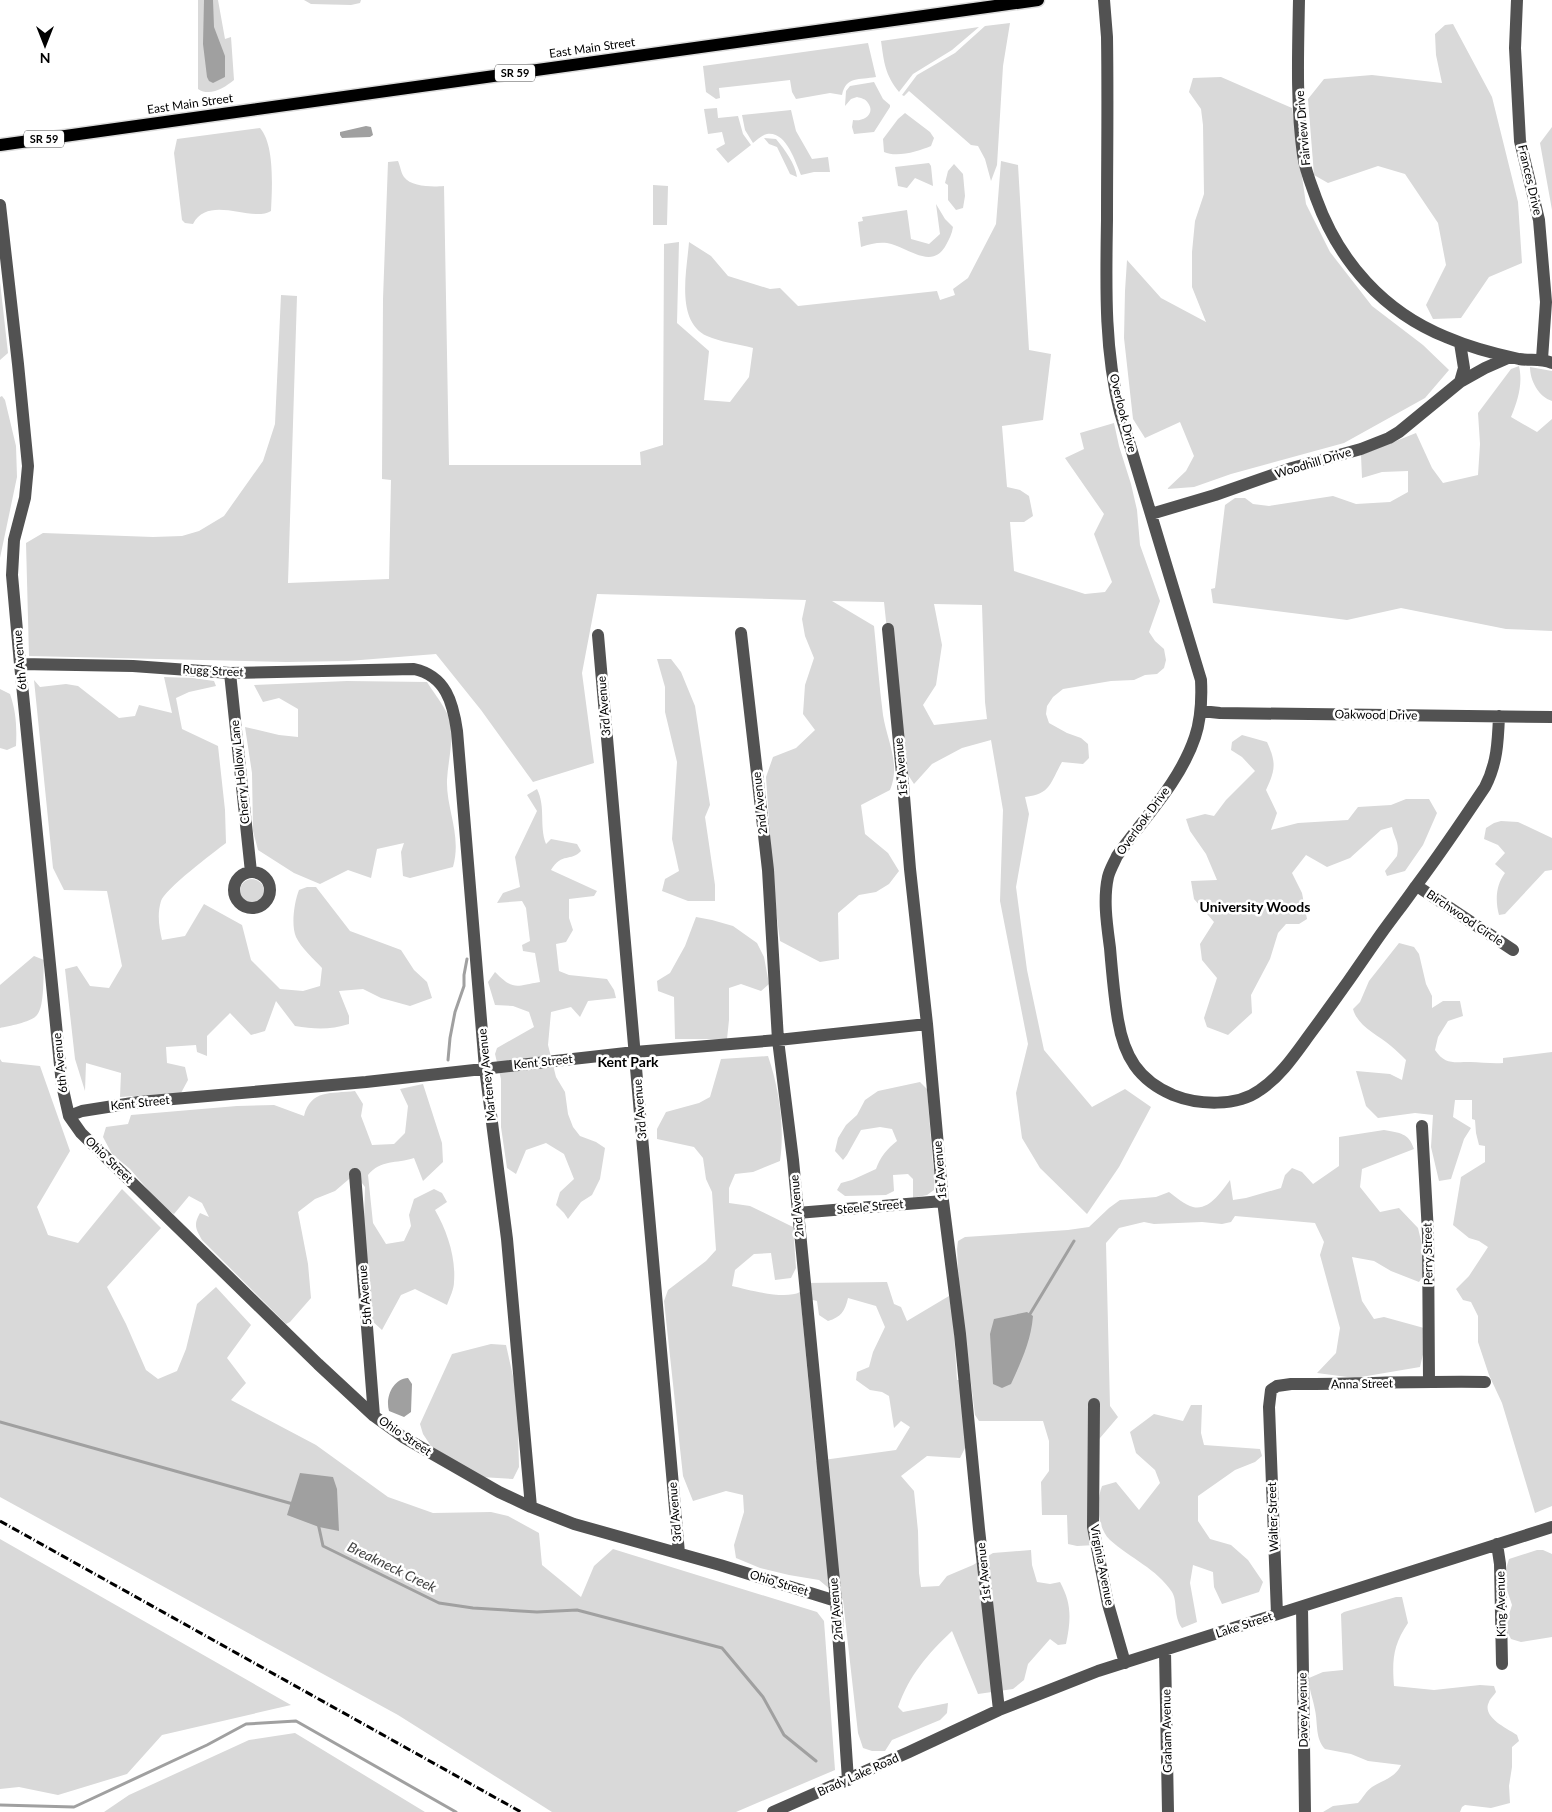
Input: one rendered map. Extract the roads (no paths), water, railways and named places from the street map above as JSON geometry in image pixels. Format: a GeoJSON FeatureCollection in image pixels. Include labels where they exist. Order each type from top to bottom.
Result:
{"type":"FeatureCollection","features":[{"type":"Feature","properties":{"kind":"main road","name":"East Main Street"},"geometry":{"type":"LineString","coordinates":[[0,145],[1038,0]]}},
{"type":"Feature","properties":{"kind":"street","name":"Overlook Drive"},"geometry":{"type":"LineString","coordinates":[[1104,0],[1107,37],[1106,306],[1115,392],[1201,680],[1201,711],[1195,738],[1184,763],[1143,823],[1117,856],[1111,868],[1106,889],[1107,921],[1120,1035],[1136,1069],[1145,1078],[1168,1093],[1180,1098],[1198,1101],[1225,1102],[1237,1100],[1260,1091],[1276,1077],[1346,985],[1485,787],[1497,755],[1499,716]]}},
{"type":"Feature","properties":{"kind":"street","name":"Fairview Drive"},"geometry":{"type":"LineString","coordinates":[[1299,0],[1299,86],[1303,156],[1308,176],[1328,228],[1351,266],[1389,304],[1427,328],[1460,343],[1510,357],[1547,361]]}},
{"type":"Feature","properties":{"kind":"street","name":"Frances Drive"},"geometry":{"type":"LineString","coordinates":[[1517,0],[1516,57],[1520,140],[1539,220],[1546,302],[1547,361]]}},
{"type":"Feature","properties":{"kind":"street","name":"6th Avenue"},"geometry":{"type":"LineString","coordinates":[[0,205],[27,459],[26,489],[14,540],[12,559],[20,664],[62,1085],[69,1116]]}},
{"type":"Feature","properties":{"kind":"street"},"geometry":{"type":"LineString","coordinates":[[1460,343],[1464,368],[1460,382]]}},
{"type":"Feature","properties":{"kind":"street","name":"Woodhill Drive"},"geometry":{"type":"LineString","coordinates":[[1151,514],[1215,495],[1292,468],[1361,449],[1389,438],[1460,382],[1510,357]]}},
{"type":"Feature","properties":{"kind":"street","name":"1st Avenue"},"geometry":{"type":"LineString","coordinates":[[888,629],[910,869],[928,1024],[943,1201],[960,1334],[999,1710]]}},
{"type":"Feature","properties":{"kind":"street","name":"2nd Avenue"},"geometry":{"type":"LineString","coordinates":[[741,633],[768,870],[778,1040],[836,1601],[848,1780]]}},
{"type":"Feature","properties":{"kind":"street","name":"3rd Avenue"},"geometry":{"type":"LineString","coordinates":[[598,635],[679,1553]]}},
{"type":"Feature","properties":{"kind":"street","name":"Rugg Street"},"geometry":{"type":"LineString","coordinates":[[20,664],[133,666],[230,673],[407,669]]}},
{"type":"Feature","properties":{"kind":"street","name":"Marteney Avenue"},"geometry":{"type":"LineString","coordinates":[[407,669],[421,671],[436,680],[447,693],[454,715],[485,1068],[510,1268],[531,1508]]}},
{"type":"Feature","properties":{"kind":"street","name":"Cherry Hollow Lane"},"geometry":{"type":"LineString","coordinates":[[230,673],[250,872]]}},
{"type":"Feature","properties":{"kind":"street","name":"Oakwood Drive"},"geometry":{"type":"LineString","coordinates":[[1201,711],[1220,713],[1552,717]]}},
{"type":"Feature","properties":{"kind":"street","name":"Birchwood Circle"},"geometry":{"type":"LineString","coordinates":[[1416,886],[1513,950]]}},
{"type":"Feature","properties":{"kind":"street","name":"Kent Street"},"geometry":{"type":"LineString","coordinates":[[69,1116],[82,1111],[139,1102],[357,1082],[635,1052],[778,1040],[928,1024]]}},
{"type":"Feature","properties":{"kind":"street","name":"Ohio Street"},"geometry":{"type":"LineString","coordinates":[[69,1116],[81,1133],[100,1152],[191,1238],[318,1364],[374,1416],[403,1437],[531,1508],[574,1524],[679,1553],[836,1601]]}},
{"type":"Feature","properties":{"kind":"street","name":"Perry Street"},"geometry":{"type":"LineString","coordinates":[[1422,1126],[1428,1233],[1429,1381]]}},
{"type":"Feature","properties":{"kind":"street","name":"5th Avenue"},"geometry":{"type":"LineString","coordinates":[[355,1174],[374,1416]]}},
{"type":"Feature","properties":{"kind":"street","name":"Steele Street"},"geometry":{"type":"LineString","coordinates":[[797,1213],[943,1201]]}},
{"type":"Feature","properties":{"kind":"street","name":"Anna Street"},"geometry":{"type":"LineString","coordinates":[[1269,1420],[1271,1390],[1277,1386],[1291,1384],[1379,1384],[1429,1381],[1485,1382]]}},
{"type":"Feature","properties":{"kind":"street","name":"Virginia Avenue"},"geometry":{"type":"LineString","coordinates":[[1094,1404],[1092,1527],[1108,1604],[1125,1663]]}},
{"type":"Feature","properties":{"kind":"street","name":"Walter Street"},"geometry":{"type":"LineString","coordinates":[[1269,1420],[1277,1614]]}},
{"type":"Feature","properties":{"kind":"street","name":"Lake Street"},"geometry":{"type":"LineString","coordinates":[[942,1738],[999,1710],[1098,1671],[1552,1527]]}},
{"type":"Feature","properties":{"kind":"street","name":"King Avenue"},"geometry":{"type":"LineString","coordinates":[[1497,1544],[1500,1564],[1502,1664]]}},
{"type":"Feature","properties":{"kind":"street","name":"Davey Avenue"},"geometry":{"type":"LineString","coordinates":[[1302,1607],[1305,1812]]}},
{"type":"Feature","properties":{"kind":"street","name":"Graham Avenue"},"geometry":{"type":"LineString","coordinates":[[1165,1651],[1168,1812]]}},
{"type":"Feature","properties":{"kind":"street","name":"Brady Lake Road"},"geometry":{"type":"LineString","coordinates":[[774,1812],[942,1738]]}},
{"type":"Feature","properties":{"kind":"waterway"},"geometry":{"type":"LineString","coordinates":[[448,1060],[450,1038],[455,1012],[464,986],[467,959]]}},
{"type":"Feature","properties":{"kind":"waterway"},"geometry":{"type":"LineString","coordinates":[[1030,1314],[1074,1241]]}},
{"type":"Feature","properties":{"kind":"waterway","name":"Breakneck Creek"},"geometry":{"type":"LineString","coordinates":[[0,1422],[293,1504]]}},
{"type":"Feature","properties":{"kind":"waterway","name":"Breakneck Creek"},"geometry":{"type":"LineString","coordinates":[[318,1523],[323,1546],[439,1603],[473,1608],[537,1612],[577,1610],[722,1648],[763,1697],[784,1735],[816,1761]]}},
{"type":"Feature","properties":{"kind":"waterway","name":"Breakneck Creek"},"geometry":{"type":"LineString","coordinates":[[0,1805],[74,1807],[207,1745],[246,1724],[296,1721],[456,1812]]}},
{"type":"Feature","properties":{"kind":"railway"},"geometry":{"type":"LineString","coordinates":[[0,1521],[521,1812]]}},
{"type":"Feature","properties":{"kind":"district","name":"University Woods"},"geometry":{"type":"Point","coordinates":[1255,907]}},
{"type":"Feature","properties":{"kind":"district","name":"Kent Park"},"geometry":{"type":"Point","coordinates":[628,1062]}}]}
